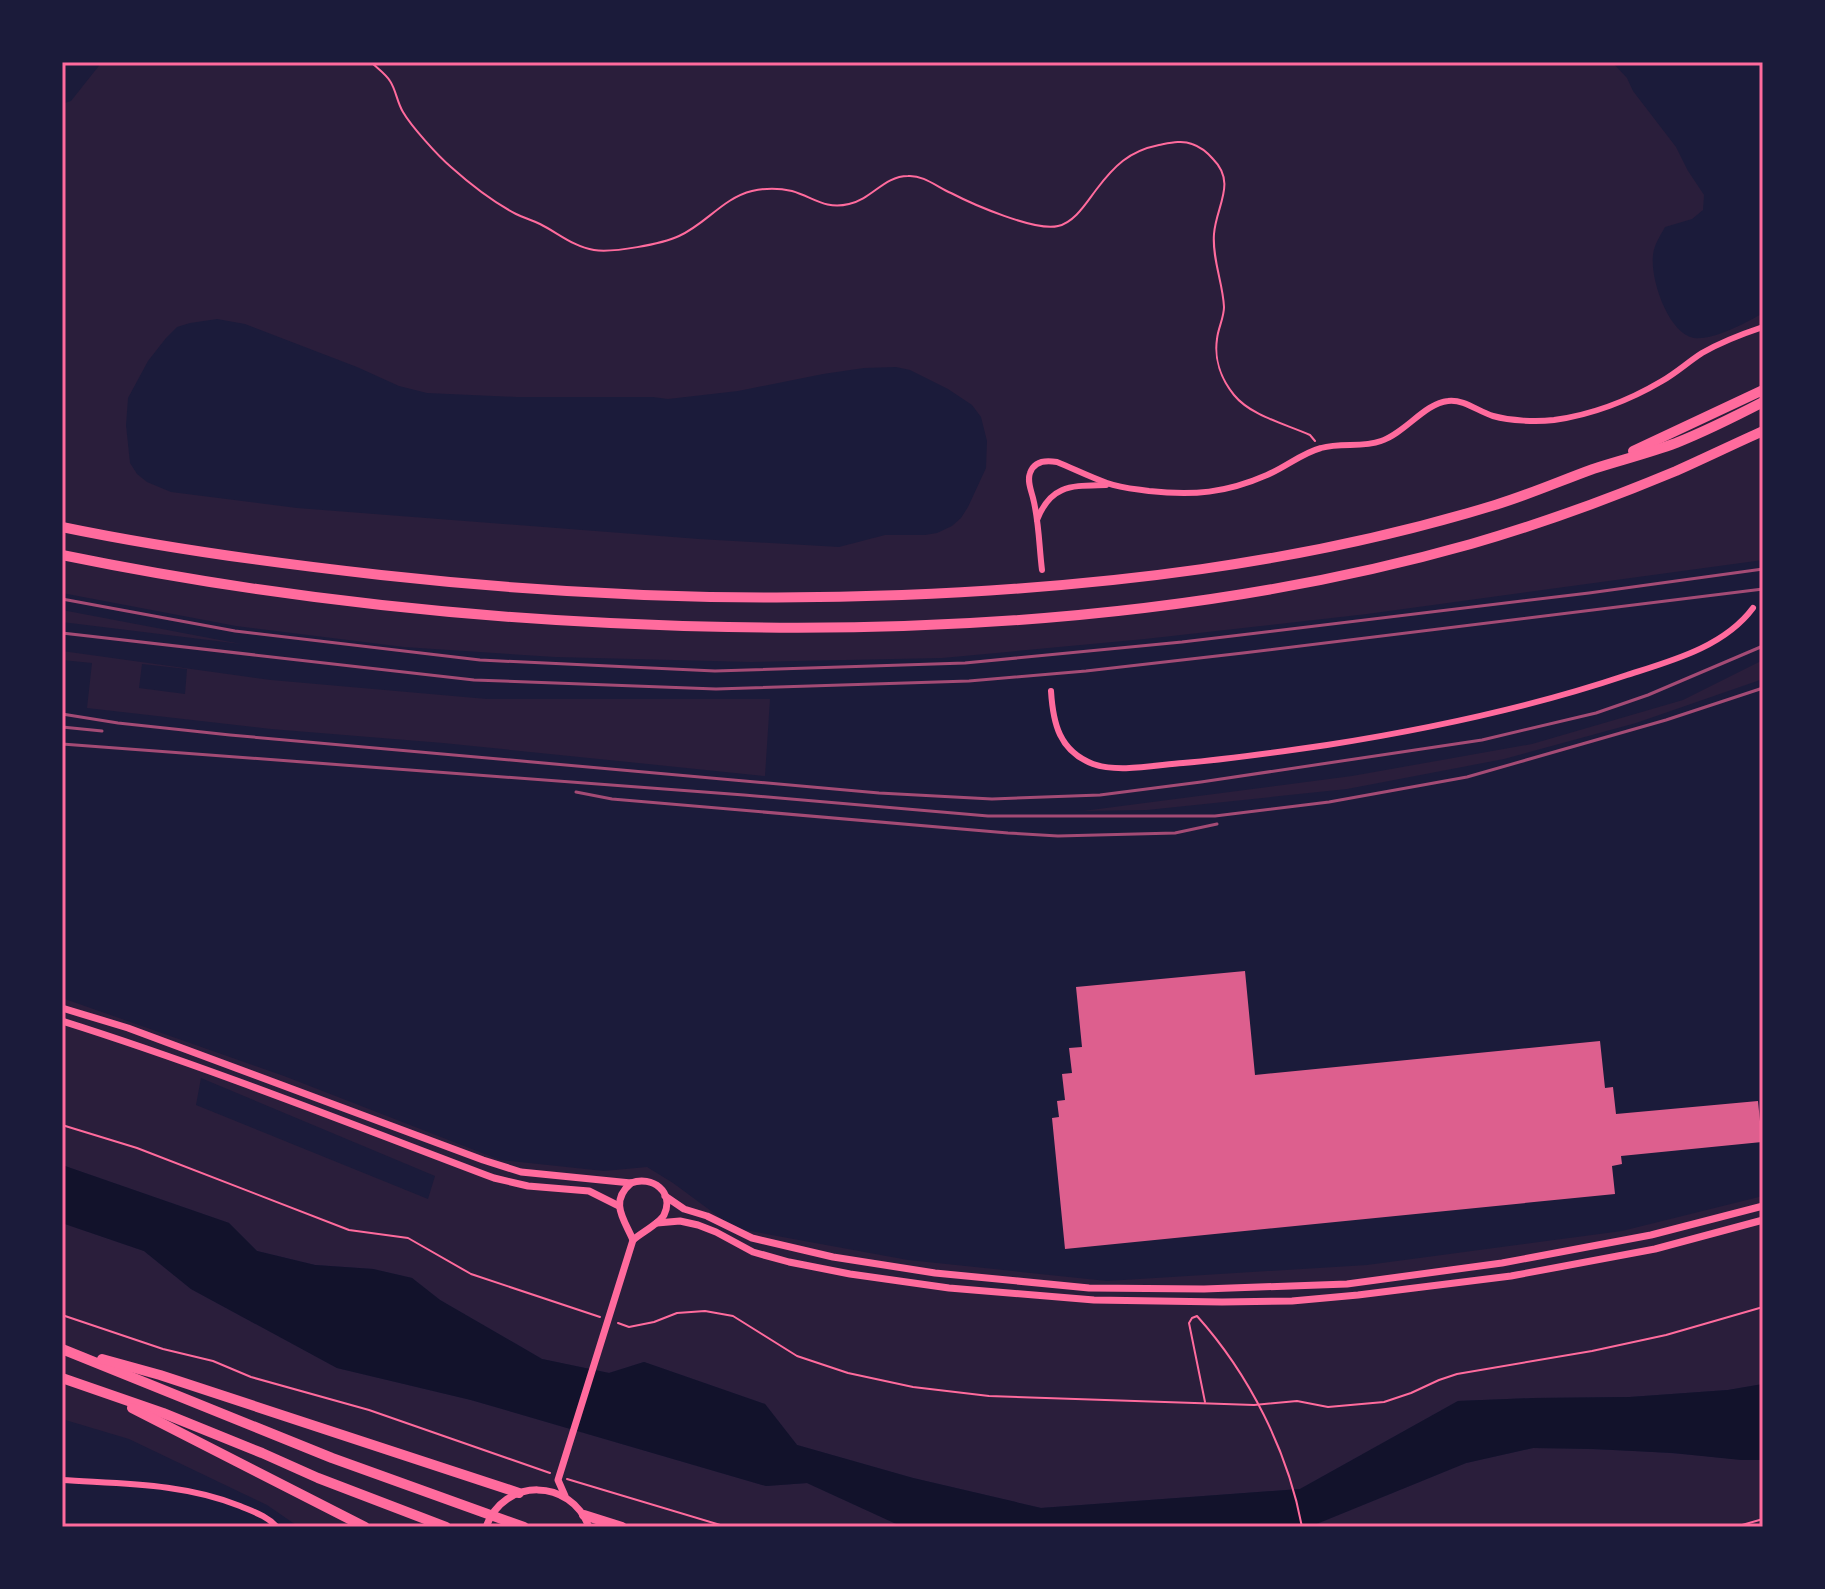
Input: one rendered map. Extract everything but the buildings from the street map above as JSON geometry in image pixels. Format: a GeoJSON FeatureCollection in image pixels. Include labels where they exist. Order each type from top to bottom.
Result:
{"type":"FeatureCollection","features":[{"type":"Feature","properties":{"kind":"highway"},"geometry":{"type":"LineString","coordinates":[[1595,469],[1763,390]]}},
{"type":"Feature","properties":{"kind":"highway"},"geometry":{"type":"LineString","coordinates":[[62,527],[293,566],[486,586],[665,596],[813,598],[1010,590],[1234,564],[1426,524],[1498,505],[1673,444],[1763,402]]}},
{"type":"Feature","properties":{"kind":"highway"},"geometry":{"type":"LineString","coordinates":[[62,555],[312,598],[544,621],[777,628],[986,623],[1196,601],[1380,567],[1472,543],[1589,505],[1763,431]]}},
{"type":"Feature","properties":{"kind":"highway"},"geometry":{"type":"LineString","coordinates":[[62,1349],[160,1375],[519,1493]]}},
{"type":"Feature","properties":{"kind":"highway"},"geometry":{"type":"LineString","coordinates":[[62,1349],[332,1458],[524,1527]]}},
{"type":"Feature","properties":{"kind":"highway"},"geometry":{"type":"LineString","coordinates":[[62,1378],[163,1413],[446,1527]]}},
{"type":"Feature","properties":{"kind":"highway"},"geometry":{"type":"LineString","coordinates":[[103,1392],[365,1527]]}},
{"type":"Feature","properties":{"kind":"highway"},"geometry":{"type":"LineString","coordinates":[[584,1515],[622,1527]]}},
{"type":"Feature","properties":{"kind":"street"},"geometry":{"type":"LineString","coordinates":[[1037,520],[1050,499],[1066,487],[1110,484],[1181,495],[1230,489],[1269,475],[1321,448],[1374,444],[1385,440],[1427,409],[1446,401],[1458,402],[1495,417],[1522,420],[1552,420],[1586,413],[1637,394],[1661,382],[1701,354],[1763,327]]}},
{"type":"Feature","properties":{"kind":"street"},"geometry":{"type":"LineString","coordinates":[[1042,570],[1029,479],[1031,469],[1037,463],[1057,462],[1110,484]]}},
{"type":"Feature","properties":{"kind":"street"},"geometry":{"type":"LineString","coordinates":[[1051,691],[1058,733],[1073,752],[1094,765],[1116,768],[1218,760],[1397,734],[1583,690],[1701,648],[1728,634],[1753,608]]}},
{"type":"Feature","properties":{"kind":"street"},"geometry":{"type":"LineString","coordinates":[[62,1008],[128,1028],[521,1172],[631,1183],[651,1182],[684,1209],[707,1216],[752,1238],[833,1257],[935,1273],[1089,1288],[1204,1289],[1347,1284],[1532,1257],[1651,1235],[1763,1206]]}},
{"type":"Feature","properties":{"kind":"street"},"geometry":{"type":"LineString","coordinates":[[62,1021],[222,1074],[494,1178],[528,1186],[589,1191],[619,1206]]}},
{"type":"Feature","properties":{"kind":"street"},"geometry":{"type":"LineString","coordinates":[[631,1183],[623,1191],[619,1206],[633,1240]]}},
{"type":"Feature","properties":{"kind":"street"},"geometry":{"type":"LineString","coordinates":[[543,1490],[558,1480],[633,1240],[666,1211],[665,1196]]}},
{"type":"Feature","properties":{"kind":"street"},"geometry":{"type":"LineString","coordinates":[[624,1219],[636,1227],[680,1221],[716,1232],[753,1252],[789,1262],[949,1288],[1094,1300],[1222,1302],[1292,1301],[1511,1276],[1655,1249],[1763,1220]]}},
{"type":"Feature","properties":{"kind":"street"},"geometry":{"type":"LineString","coordinates":[[62,1480],[174,1488],[215,1496],[263,1516],[277,1527]]}},
{"type":"Feature","properties":{"kind":"street"},"geometry":{"type":"LineString","coordinates":[[558,1480],[565,1496]]}},
{"type":"Feature","properties":{"kind":"street"},"geometry":{"type":"LineString","coordinates":[[486,1527],[493,1513],[506,1499],[519,1493],[543,1490],[565,1496],[575,1504],[589,1527]]}},
{"type":"Feature","properties":{"kind":"path"},"geometry":{"type":"LineString","coordinates":[[371,62],[389,79],[410,122],[448,165],[516,214],[579,246],[597,251],[647,245],[679,237],[737,196],[755,191],[774,188],[838,206],[864,199],[886,182],[906,176],[916,176],[967,202],[1015,219],[1042,227],[1059,226],[1072,219],[1117,165],[1138,150],[1189,142],[1206,151],[1219,165],[1225,181],[1214,237],[1224,309],[1216,341],[1217,364],[1225,383],[1248,408],[1310,435],[1321,448]]}},
{"type":"Feature","properties":{"kind":"path"},"geometry":{"type":"LineString","coordinates":[[62,1125],[137,1148],[349,1230],[408,1238],[471,1274],[602,1318]]}},
{"type":"Feature","properties":{"kind":"path"},"geometry":{"type":"LineString","coordinates":[[615,1322],[629,1327],[677,1313],[705,1311],[733,1316],[797,1356],[848,1373],[913,1387],[989,1396],[1254,1405],[1297,1401],[1328,1407],[1384,1402],[1457,1374],[1666,1335],[1763,1307]]}},
{"type":"Feature","properties":{"kind":"path"},"geometry":{"type":"LineString","coordinates":[[62,1315],[163,1349],[213,1361],[251,1377],[369,1410],[529,1467],[727,1527]]}},
{"type":"Feature","properties":{"kind":"path"},"geometry":{"type":"LineString","coordinates":[[1205,1404],[1189,1323],[1197,1316],[1238,1370],[1268,1426],[1295,1497],[1302,1527]]}},
{"type":"Feature","properties":{"kind":"path"},"geometry":{"type":"LineString","coordinates":[[1735,1527],[1763,1519]]}},
{"type":"Feature","properties":{"kind":"shaded area"},"geometry":{"type":"Polygon","coordinates":[[[102,62],[1612,62],[1676,147],[1704,195],[1703,210],[1692,219],[1665,227],[1655,248],[1654,277],[1669,316],[1685,334],[1702,338],[1730,330],[1763,313],[1763,560],[1367,614],[1145,639],[942,658],[751,662],[555,657],[404,647],[236,626],[62,593],[62,104],[71,101],[102,62]],[[217,319],[177,327],[148,361],[128,398],[126,425],[130,463],[147,482],[171,492],[297,508],[839,547],[885,535],[937,533],[952,526],[968,507],[986,468],[987,441],[981,417],[972,405],[910,370],[896,367],[864,368],[738,391],[668,399],[427,393],[399,386],[245,324],[217,319]]]}},
{"type":"Feature","properties":{"kind":"shaded area"},"geometry":{"type":"Polygon","coordinates":[[[62,610],[241,644],[62,622],[62,610]]]}},
{"type":"Feature","properties":{"kind":"shaded area"},"geometry":{"type":"Polygon","coordinates":[[[62,651],[271,680],[487,699],[770,699],[765,776],[271,729],[87,708],[92,663],[62,660],[62,651]],[[142,664],[139,688],[185,694],[187,669],[142,664]]]}},
{"type":"Feature","properties":{"kind":"shaded area"},"geometry":{"type":"Polygon","coordinates":[[[1763,660],[1763,679],[1636,723],[1504,759],[1347,789],[1147,810],[1083,811],[1352,776],[1532,744],[1683,700],[1763,660]]]}},
{"type":"Feature","properties":{"kind":"shaded area"},"geometry":{"type":"Polygon","coordinates":[[[62,998],[284,1076],[500,1160],[604,1171],[647,1167],[734,1228],[908,1260],[1107,1281],[1367,1265],[1622,1231],[1763,1196],[1763,1384],[1728,1390],[1630,1397],[1458,1401],[1300,1489],[1041,1508],[913,1478],[797,1445],[765,1404],[644,1362],[609,1373],[542,1359],[440,1300],[412,1278],[373,1269],[315,1265],[257,1251],[229,1223],[62,1165],[62,998]],[[201,1078],[196,1105],[428,1199],[435,1176],[201,1078]]]}},
{"type":"Feature","properties":{"kind":"shaded area"},"geometry":{"type":"Polygon","coordinates":[[[62,1165],[229,1223],[257,1251],[315,1265],[373,1269],[412,1278],[440,1300],[542,1359],[609,1373],[644,1362],[765,1404],[797,1445],[913,1478],[1041,1508],[1300,1489],[1458,1401],[1630,1397],[1728,1390],[1763,1384],[1763,1460],[1533,1448],[1466,1463],[1309,1527],[903,1527],[807,1483],[766,1486],[471,1400],[337,1368],[191,1289],[144,1251],[62,1223],[62,1165]]]}},
{"type":"Feature","properties":{"kind":"shaded area"},"geometry":{"type":"Polygon","coordinates":[[[62,1223],[144,1251],[191,1289],[337,1368],[471,1400],[766,1486],[807,1483],[903,1527],[299,1527],[267,1505],[129,1439],[62,1419],[62,1223]]]}},
{"type":"Feature","properties":{"kind":"shaded area"},"geometry":{"type":"Polygon","coordinates":[[[1533,1448],[1763,1460],[1763,1527],[1309,1527],[1466,1463],[1533,1448]]]}},
{"type":"Feature","properties":{"kind":"railway"},"geometry":{"type":"LineString","coordinates":[[62,599],[235,631],[480,660],[715,671],[965,663],[1182,642],[1763,569]]}},
{"type":"Feature","properties":{"kind":"railway"},"geometry":{"type":"LineString","coordinates":[[62,633],[474,680],[716,689],[969,681],[1086,671],[1763,589]]}},
{"type":"Feature","properties":{"kind":"railway"},"geometry":{"type":"LineString","coordinates":[[62,714],[230,735],[879,793],[992,799],[1100,795],[1482,740],[1596,713],[1648,695],[1763,646]]}},
{"type":"Feature","properties":{"kind":"railway"},"geometry":{"type":"LineString","coordinates":[[62,744],[988,816],[1215,816],[1329,802],[1467,777],[1666,720],[1763,688]]}},
{"type":"Feature","properties":{"kind":"railway"},"geometry":{"type":"LineString","coordinates":[[62,727],[102,731]]}},
{"type":"Feature","properties":{"kind":"railway"},"geometry":{"type":"LineString","coordinates":[[576,792],[612,799],[1058,836],[1175,833],[1217,824]]}}]}
